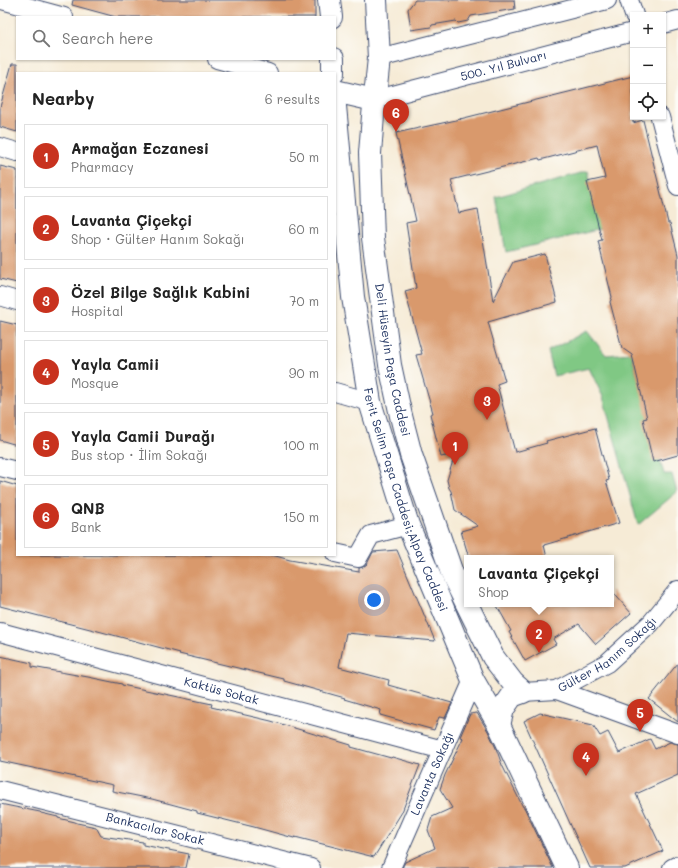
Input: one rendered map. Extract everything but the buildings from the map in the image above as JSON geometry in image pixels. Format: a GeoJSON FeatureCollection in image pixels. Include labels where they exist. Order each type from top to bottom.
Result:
{"type":"FeatureCollection","features":[{"type":"Feature","properties":{"kind":"main road"},"geometry":{"type":"LineString","coordinates":[[329,0],[331,16]]}},
{"type":"Feature","properties":{"kind":"main road","name":"Deli Hüseyin Paşa Caddesi"},"geometry":{"type":"LineString","coordinates":[[376,0],[379,58],[370,153],[373,238],[390,365],[411,455],[453,576],[464,598]]}},
{"type":"Feature","properties":{"kind":"main road"},"geometry":{"type":"LineString","coordinates":[[333,60],[333,72]]}},
{"type":"Feature","properties":{"kind":"main road"},"geometry":{"type":"LineString","coordinates":[[336,91],[374,100]]}},
{"type":"Feature","properties":{"kind":"main road","name":"Ferit Selim Paşa Caddesi;Alpay Caddesi"},"geometry":{"type":"LineString","coordinates":[[336,128],[341,237],[353,297],[370,402],[408,525],[473,680],[499,724],[567,868]]}},
{"type":"Feature","properties":{"kind":"main road"},"geometry":{"type":"LineString","coordinates":[[370,402],[396,394]]}},
{"type":"Feature","properties":{"kind":"main road","name":"Deli Hüseyin Paşa Caddesi"},"geometry":{"type":"LineString","coordinates":[[468,607],[493,657],[512,683],[523,692]]}},
{"type":"Feature","properties":{"kind":"main road"},"geometry":{"type":"LineString","coordinates":[[499,724],[503,709],[512,696],[523,692]]}},
{"type":"Feature","properties":{"kind":"street"},"geometry":{"type":"LineString","coordinates":[[2,0],[60,16]]}},
{"type":"Feature","properties":{"kind":"street"},"geometry":{"type":"LineString","coordinates":[[379,58],[607,0]]}},
{"type":"Feature","properties":{"kind":"street"},"geometry":{"type":"LineString","coordinates":[[629,0],[633,12]]}},
{"type":"Feature","properties":{"kind":"street"},"geometry":{"type":"LineString","coordinates":[[666,23],[678,20]]}},
{"type":"Feature","properties":{"kind":"street","name":"500. Yıl Bulvarı"},"geometry":{"type":"LineString","coordinates":[[374,100],[630,33]]}},
{"type":"Feature","properties":{"kind":"street"},"geometry":{"type":"LineString","coordinates":[[220,60],[264,72]]}},
{"type":"Feature","properties":{"kind":"street"},"geometry":{"type":"LineString","coordinates":[[661,120],[678,186]]}},
{"type":"Feature","properties":{"kind":"street"},"geometry":{"type":"LineString","coordinates":[[0,147],[16,152]]}},
{"type":"Feature","properties":{"kind":"street"},"geometry":{"type":"LineString","coordinates":[[0,296],[16,301]]}},
{"type":"Feature","properties":{"kind":"street"},"geometry":{"type":"LineString","coordinates":[[336,392],[370,402]]}},
{"type":"Feature","properties":{"kind":"street"},"geometry":{"type":"LineString","coordinates":[[0,467],[16,471]]}},
{"type":"Feature","properties":{"kind":"street"},"geometry":{"type":"LineString","coordinates":[[336,553],[358,558],[371,535],[408,525]]}},
{"type":"Feature","properties":{"kind":"street","name":"Gülter Hanım Sokağı"},"geometry":{"type":"LineString","coordinates":[[523,692],[557,690],[606,663],[651,623],[678,590]]}},
{"type":"Feature","properties":{"kind":"street","name":"Kaktüs Sokak"},"geometry":{"type":"LineString","coordinates":[[0,632],[443,750]]}},
{"type":"Feature","properties":{"kind":"street","name":"Lavanta Sokağı"},"geometry":{"type":"LineString","coordinates":[[391,868],[473,680]]}},
{"type":"Feature","properties":{"kind":"street"},"geometry":{"type":"LineString","coordinates":[[557,690],[678,734]]}},
{"type":"Feature","properties":{"kind":"street","name":"Bankacılar Sokak"},"geometry":{"type":"LineString","coordinates":[[0,790],[311,868]]}},
{"type":"Feature","properties":{"kind":"street"},"geometry":{"type":"LineString","coordinates":[[672,868],[678,865]]}},
{"type":"Feature","properties":{"kind":"green space"},"geometry":{"type":"Polygon","coordinates":[[[588,171],[601,229],[506,252],[496,197],[588,171]]]}},
{"type":"Feature","properties":{"kind":"green space"},"geometry":{"type":"Polygon","coordinates":[[[587,331],[606,355],[631,353],[664,474],[672,474],[677,492],[638,525],[603,397],[589,368],[554,376],[548,351],[587,331]]]}},
{"type":"Feature","properties":{"kind":"place","name":"QNB"},"geometry":{"type":"Point","coordinates":[396,132]}},
{"type":"Feature","properties":{"kind":"place","name":"Özel Bilge Sağlık Kabini"},"geometry":{"type":"Point","coordinates":[487,420]}},
{"type":"Feature","properties":{"kind":"place","name":"Armağan Eczanesi"},"geometry":{"type":"Point","coordinates":[455,465]}},
{"type":"Feature","properties":{"kind":"place","name":"Lavanta Çiçekçi"},"geometry":{"type":"Point","coordinates":[539,653]}},
{"type":"Feature","properties":{"kind":"place","name":"Yayla Camii Durağı"},"geometry":{"type":"Point","coordinates":[640,732]}},
{"type":"Feature","properties":{"kind":"place","name":"Yayla Camii"},"geometry":{"type":"Point","coordinates":[586,776]}}]}
